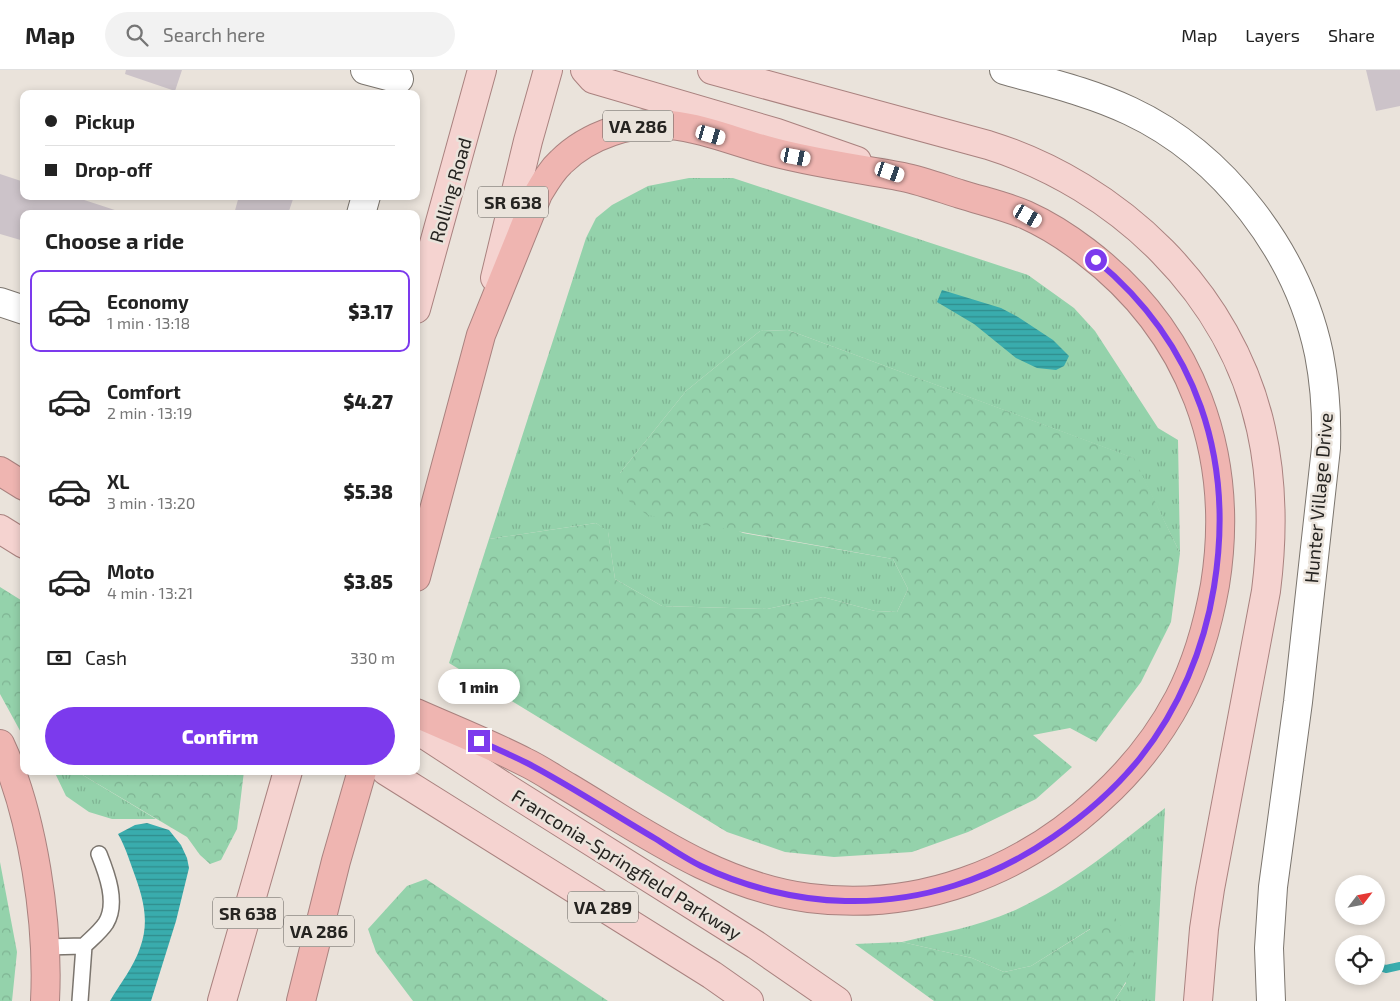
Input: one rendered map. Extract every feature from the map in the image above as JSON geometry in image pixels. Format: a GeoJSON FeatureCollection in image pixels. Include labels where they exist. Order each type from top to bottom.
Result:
{"type":"FeatureCollection","features":[{"type":"Feature","properties":{"kind":"highway","name":"VA 286"},"geometry":{"type":"LineString","coordinates":[[420,562],[481,335],[538,194],[548,176],[562,160],[578,148],[615,131],[654,124],[674,125],[778,154],[909,179],[1028,216],[1082,249],[1132,292],[1171,344],[1198,398],[1209,430],[1220,491],[1218,565],[1212,601],[1201,642],[1178,700],[1141,757],[1120,781],[1067,828],[1011,863],[951,887],[915,896],[877,901],[844,901],[808,898],[772,891],[734,879],[700,865],[526,762],[420,715]]}},
{"type":"Feature","properties":{"kind":"highway"},"geometry":{"type":"LineString","coordinates":[[0,471],[20,484]]}},
{"type":"Feature","properties":{"kind":"highway"},"geometry":{"type":"LineString","coordinates":[[0,744],[17,786],[28,829],[43,918],[45,1001]]}},
{"type":"Feature","properties":{"kind":"highway","name":"VA 286"},"geometry":{"type":"LineString","coordinates":[[301,1001],[336,861],[361,775]]}},
{"type":"Feature","properties":{"kind":"main road","name":"Rolling Road"},"geometry":{"type":"LineString","coordinates":[[420,295],[482,70]]}},
{"type":"Feature","properties":{"kind":"main road","name":"SR 638"},"geometry":{"type":"LineString","coordinates":[[481,335],[528,141],[548,70]]}},
{"type":"Feature","properties":{"kind":"main road"},"geometry":{"type":"LineString","coordinates":[[585,70],[594,78],[777,133],[909,179]]}},
{"type":"Feature","properties":{"kind":"main road"},"geometry":{"type":"LineString","coordinates":[[712,70],[752,77],[988,145],[1015,154],[1066,178],[1116,209],[1157,245],[1200,296],[1231,346],[1250,390],[1261,429],[1270,493],[1272,526],[1265,600],[1210,889],[1204,929],[1198,1001]]}},
{"type":"Feature","properties":{"kind":"main road"},"geometry":{"type":"LineString","coordinates":[[0,529],[20,542]]}},
{"type":"Feature","properties":{"kind":"main road","name":"Franconia-Springfield Parkway"},"geometry":{"type":"LineString","coordinates":[[420,732],[510,791],[756,945],[837,1001]]}},
{"type":"Feature","properties":{"kind":"main road","name":"SR 638"},"geometry":{"type":"LineString","coordinates":[[222,1001],[287,775]]}},
{"type":"Feature","properties":{"kind":"main road","name":"VA 289"},"geometry":{"type":"LineString","coordinates":[[392,775],[712,975],[749,1001]]}},
{"type":"Feature","properties":{"kind":"main road"},"geometry":{"type":"LineString","coordinates":[[712,975],[739,1001]]}},
{"type":"Feature","properties":{"kind":"street"},"geometry":{"type":"LineString","coordinates":[[366,70],[399,81]]}},
{"type":"Feature","properties":{"kind":"street","name":"Hunter Village Drive"},"geometry":{"type":"LineString","coordinates":[[1004,70],[1083,92],[1130,111],[1167,132],[1189,148],[1234,190],[1260,222],[1289,270],[1312,326],[1324,385],[1327,412],[1326,448],[1298,702],[1273,888],[1269,948],[1271,1001]]}},
{"type":"Feature","properties":{"kind":"street"},"geometry":{"type":"LineString","coordinates":[[0,302],[20,309]]}},
{"type":"Feature","properties":{"kind":"lane"},"geometry":{"type":"LineString","coordinates":[[80,1001],[84,946],[100,930],[110,914],[110,886],[99,854]]}},
{"type":"Feature","properties":{"kind":"lane"},"geometry":{"type":"LineString","coordinates":[[44,947],[84,946]]}},
{"type":"Feature","properties":{"kind":"green space"},"geometry":{"type":"Polygon","coordinates":[[[689,178],[733,178],[1028,275],[1074,308],[1095,331],[1158,428],[1178,440],[1180,553],[1133,458],[788,330],[760,331],[686,391],[620,473],[743,533],[893,559],[908,589],[897,612],[875,611],[823,597],[767,609],[662,606],[615,579],[608,532],[596,523],[489,539],[586,238],[596,218],[612,205],[648,186],[689,178]]]}},
{"type":"Feature","properties":{"kind":"green space"},"geometry":{"type":"Polygon","coordinates":[[[788,330],[1134,458],[1180,553],[1171,622],[1141,682],[1096,742],[1070,728],[1033,735],[1072,767],[1036,799],[968,832],[912,852],[834,857],[785,852],[727,832],[449,663],[489,539],[596,523],[608,531],[615,579],[662,606],[767,609],[823,597],[875,611],[897,612],[908,589],[893,559],[647,515],[620,494],[620,473],[686,391],[760,331],[788,330]]]}},
{"type":"Feature","properties":{"kind":"green space"},"geometry":{"type":"Polygon","coordinates":[[[0,587],[20,600],[20,731],[0,694],[0,587]]]}},
{"type":"Feature","properties":{"kind":"green space"},"geometry":{"type":"Polygon","coordinates":[[[56,775],[83,775],[156,819],[112,819],[89,812],[66,796],[56,775]]]}},
{"type":"Feature","properties":{"kind":"green space"},"geometry":{"type":"Polygon","coordinates":[[[83,775],[244,775],[237,829],[221,860],[210,864],[200,855],[187,837],[83,775]]]}},
{"type":"Feature","properties":{"kind":"green space"},"geometry":{"type":"Polygon","coordinates":[[[1165,808],[1155,1001],[1114,1001],[1126,983],[1090,929],[1031,966],[1004,972],[972,958],[902,942],[999,917],[1034,901],[1092,864],[1165,808]]]}},
{"type":"Feature","properties":{"kind":"green space"},"geometry":{"type":"Polygon","coordinates":[[[0,862],[17,952],[12,1001],[0,1001],[0,862]]]}},
{"type":"Feature","properties":{"kind":"green space"},"geometry":{"type":"Polygon","coordinates":[[[426,879],[608,1001],[413,1001],[376,952],[368,929],[407,886],[426,879]]]}},
{"type":"Feature","properties":{"kind":"green space"},"geometry":{"type":"Polygon","coordinates":[[[1113,915],[1130,941],[1134,953],[1129,975],[1114,1001],[934,1001],[855,944],[902,942],[972,958],[1004,972],[1031,966],[1113,915]]]}},
{"type":"Feature","properties":{"kind":"water"},"geometry":{"type":"Polygon","coordinates":[[[942,290],[1001,308],[1018,317],[1053,340],[1069,356],[1064,366],[1056,370],[1037,368],[1016,358],[974,324],[937,302],[942,290]]]}},
{"type":"Feature","properties":{"kind":"water"},"geometry":{"type":"Polygon","coordinates":[[[147,823],[169,830],[181,845],[189,868],[176,921],[151,1001],[110,1001],[131,968],[145,928],[140,891],[127,853],[118,834],[135,825],[147,823]]]}},
{"type":"Feature","properties":{"kind":"building"},"geometry":{"type":"Polygon","coordinates":[[[126,70],[182,70],[175,90],[125,74],[126,70]]]}},
{"type":"Feature","properties":{"kind":"building"},"geometry":{"type":"Polygon","coordinates":[[[1366,70],[1400,70],[1400,106],[1376,111],[1366,70]]]}},
{"type":"Feature","properties":{"kind":"building"},"geometry":{"type":"Polygon","coordinates":[[[0,174],[20,181],[20,200],[84,200],[115,210],[20,210],[20,240],[0,234],[0,174]]]}},
{"type":"Feature","properties":{"kind":"building"},"geometry":{"type":"Polygon","coordinates":[[[238,200],[293,200],[289,210],[235,210],[238,200]]]}},
{"type":"Feature","properties":{"kind":"waterway"},"geometry":{"type":"LineString","coordinates":[[1385,969],[1400,966]]}},
{"type":"Feature","properties":{"kind":"route"},"geometry":{"type":"LineString","coordinates":[[479,741],[526,762],[700,865],[734,879],[772,891],[808,898],[877,901],[915,896],[951,887],[1011,863],[1067,828],[1120,781],[1141,757],[1178,700],[1204,634],[1212,601],[1218,565],[1220,526],[1220,491],[1209,430],[1185,369],[1171,344],[1132,292],[1096,260]]}}]}
